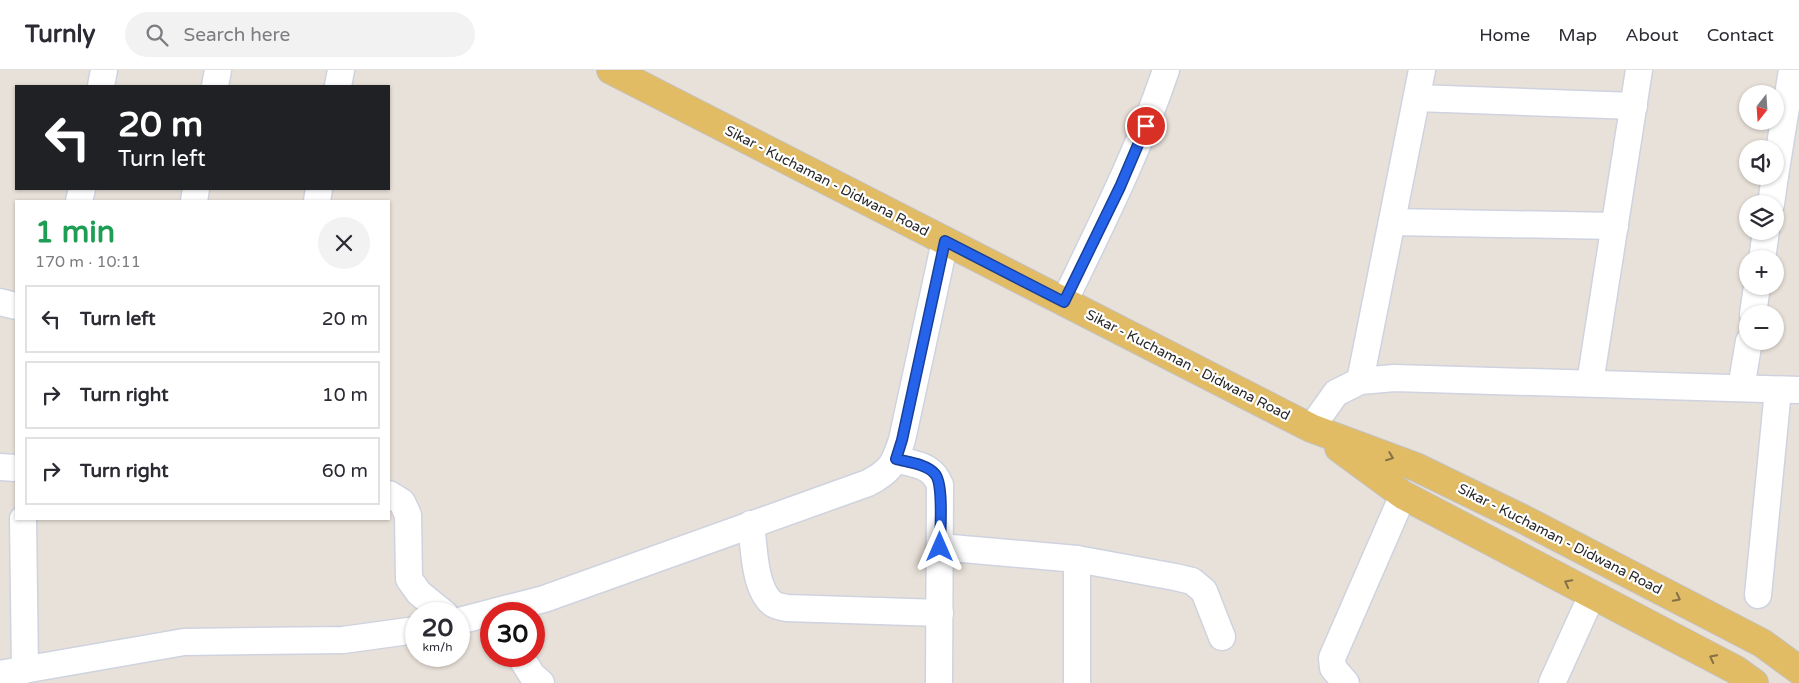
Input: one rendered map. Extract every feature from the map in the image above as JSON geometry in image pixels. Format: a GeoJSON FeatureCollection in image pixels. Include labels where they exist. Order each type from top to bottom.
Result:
{"type":"FeatureCollection","features":[{"type":"Feature","properties":{"kind":"main road","name":"Sikar - Kuchaman - Didwana Road"},"geometry":{"type":"LineString","coordinates":[[611,70],[1311,428],[1416,467],[1526,520],[1762,643],[1799,670]]}},
{"type":"Feature","properties":{"kind":"main road","name":"Sikar - Kuchaman - Didwana Road"},"geometry":{"type":"LineString","coordinates":[[1311,428],[1403,495],[1736,670],[1754,683]]}},
{"type":"Feature","properties":{"kind":"street"},"geometry":{"type":"LineString","coordinates":[[101,85],[104,70]]}},
{"type":"Feature","properties":{"kind":"street"},"geometry":{"type":"LineString","coordinates":[[215,85],[218,70]]}},
{"type":"Feature","properties":{"kind":"street"},"geometry":{"type":"LineString","coordinates":[[338,85],[340,70]]}},
{"type":"Feature","properties":{"kind":"street"},"geometry":{"type":"LineString","coordinates":[[1064,302],[1120,187],[1152,111],[1166,70]]}},
{"type":"Feature","properties":{"kind":"street"},"geometry":{"type":"LineString","coordinates":[[1360,381],[1422,70]]}},
{"type":"Feature","properties":{"kind":"street"},"geometry":{"type":"LineString","coordinates":[[1590,383],[1639,70]]}},
{"type":"Feature","properties":{"kind":"street"},"geometry":{"type":"LineString","coordinates":[[1781,140],[1792,70]]}},
{"type":"Feature","properties":{"kind":"street"},"geometry":{"type":"LineString","coordinates":[[1417,98],[1634,106]]}},
{"type":"Feature","properties":{"kind":"street"},"geometry":{"type":"LineString","coordinates":[[1392,222],[1615,226]]}},
{"type":"Feature","properties":{"kind":"street"},"geometry":{"type":"LineString","coordinates":[[535,602],[868,482],[885,474],[896,459],[902,440],[945,241]]}},
{"type":"Feature","properties":{"kind":"street"},"geometry":{"type":"LineString","coordinates":[[0,302],[15,306]]}},
{"type":"Feature","properties":{"kind":"street"},"geometry":{"type":"LineString","coordinates":[[1741,388],[1747,350]]}},
{"type":"Feature","properties":{"kind":"street"},"geometry":{"type":"LineString","coordinates":[[1311,428],[1336,392],[1360,381],[1394,378],[1789,390],[1758,595]]}},
{"type":"Feature","properties":{"kind":"street"},"geometry":{"type":"LineString","coordinates":[[896,459],[928,468],[936,474],[940,485],[940,683]]}},
{"type":"Feature","properties":{"kind":"street"},"geometry":{"type":"LineString","coordinates":[[0,467],[15,468]]}},
{"type":"Feature","properties":{"kind":"street"},"geometry":{"type":"LineString","coordinates":[[390,495],[402,502],[408,515],[409,579],[419,593],[430,602]]}},
{"type":"Feature","properties":{"kind":"street"},"geometry":{"type":"LineString","coordinates":[[1346,683],[1332,668],[1332,658],[1403,495]]}},
{"type":"Feature","properties":{"kind":"street"},"geometry":{"type":"LineString","coordinates":[[23,520],[12,672],[184,642],[343,640],[405,632]]}},
{"type":"Feature","properties":{"kind":"street"},"geometry":{"type":"LineString","coordinates":[[751,524],[760,582],[764,594],[773,604],[787,608],[940,613]]}},
{"type":"Feature","properties":{"kind":"street"},"geometry":{"type":"LineString","coordinates":[[940,547],[1077,559],[1176,576],[1192,582],[1204,591],[1222,638]]}},
{"type":"Feature","properties":{"kind":"street"},"geometry":{"type":"LineString","coordinates":[[1077,559],[1077,683]]}},
{"type":"Feature","properties":{"kind":"street"},"geometry":{"type":"LineString","coordinates":[[1552,683],[1592,595]]}},
{"type":"Feature","properties":{"kind":"street"},"geometry":{"type":"LineString","coordinates":[[527,667],[541,683]]}},
{"type":"Feature","properties":{"kind":"route"},"geometry":{"type":"LineString","coordinates":[[940,547],[940,485],[936,474],[928,468],[896,459],[902,440],[945,241],[1064,302],[1120,187],[1146,126]]}}]}
